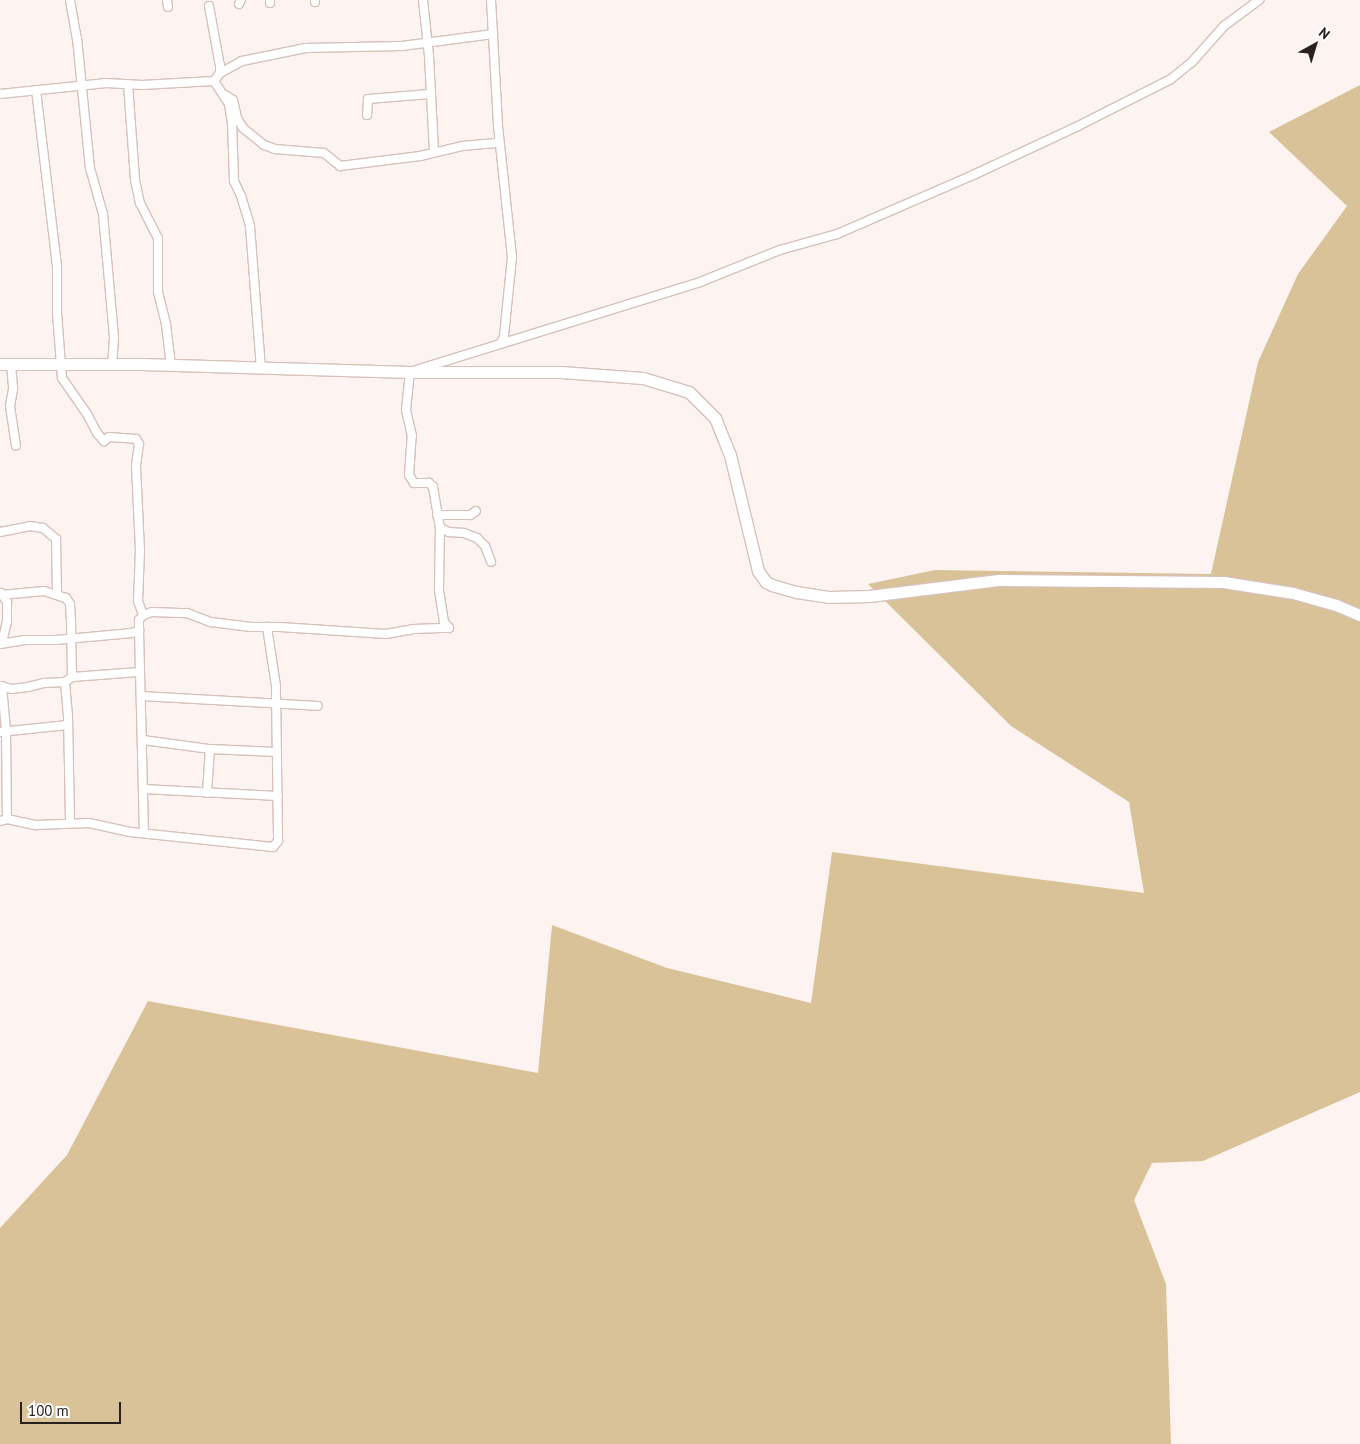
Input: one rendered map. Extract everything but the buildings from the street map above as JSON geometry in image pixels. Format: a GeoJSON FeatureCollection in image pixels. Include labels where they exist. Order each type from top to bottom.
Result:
{"type":"FeatureCollection","features":[{"type":"Feature","properties":{"kind":"main road"},"geometry":{"type":"LineString","coordinates":[[6,364],[171,365],[410,372],[562,372],[614,374],[643,378],[689,392],[715,418],[730,455],[758,571],[766,582],[796,592],[828,597],[869,596],[998,580],[1159,583],[1223,582],[1293,593],[1336,605],[1360,616]]}},
{"type":"Feature","properties":{"kind":"street"},"geometry":{"type":"LineString","coordinates":[[70,0],[82,84],[90,168],[103,214],[114,338],[112,364]]}},
{"type":"Feature","properties":{"kind":"street"},"geometry":{"type":"LineString","coordinates":[[423,0],[428,42],[434,152]]}},
{"type":"Feature","properties":{"kind":"street"},"geometry":{"type":"LineString","coordinates":[[492,0],[499,143],[512,257],[504,336],[501,343]]}},
{"type":"Feature","properties":{"kind":"street"},"geometry":{"type":"LineString","coordinates":[[144,833],[142,789],[143,740],[138,672],[139,620],[143,615],[152,612],[177,612],[228,626],[386,634],[414,629],[448,628],[444,622],[439,589],[440,528],[432,485],[429,483],[417,484],[409,478],[412,436],[406,410],[410,372],[694,284],[780,250],[837,234],[971,176],[1078,126],[1171,79],[1192,62],[1224,26],[1259,0]]}},
{"type":"Feature","properties":{"kind":"street"},"geometry":{"type":"LineString","coordinates":[[209,6],[220,73]]}},
{"type":"Feature","properties":{"kind":"street"},"geometry":{"type":"LineString","coordinates":[[214,81],[220,73],[242,62],[306,48],[402,46],[493,34]]}},
{"type":"Feature","properties":{"kind":"street"},"geometry":{"type":"LineString","coordinates":[[0,94],[82,84],[214,81]]}},
{"type":"Feature","properties":{"kind":"street"},"geometry":{"type":"LineString","coordinates":[[214,81],[225,95],[229,104],[232,123],[234,181],[244,204],[250,226],[261,368]]}},
{"type":"Feature","properties":{"kind":"street"},"geometry":{"type":"LineString","coordinates":[[128,84],[135,180],[140,203],[158,238],[158,292],[166,325],[171,365]]}},
{"type":"Feature","properties":{"kind":"street"},"geometry":{"type":"LineString","coordinates":[[36,90],[57,267],[62,378],[87,414],[96,433],[104,440],[109,437],[136,439],[139,444],[136,466],[140,550],[138,601],[143,615]]}},
{"type":"Feature","properties":{"kind":"street"},"geometry":{"type":"LineString","coordinates":[[368,115],[368,99],[430,94]]}},
{"type":"Feature","properties":{"kind":"street"},"geometry":{"type":"LineString","coordinates":[[225,95],[233,100],[243,128],[264,145],[275,149],[324,153],[340,166],[420,156],[434,152],[499,143]]}},
{"type":"Feature","properties":{"kind":"street"},"geometry":{"type":"LineString","coordinates":[[6,364],[12,389],[10,406],[16,446]]}},
{"type":"Feature","properties":{"kind":"street"},"geometry":{"type":"LineString","coordinates":[[437,515],[470,515],[476,511]]}},
{"type":"Feature","properties":{"kind":"street"},"geometry":{"type":"LineString","coordinates":[[0,532],[30,526],[43,528],[56,539],[57,593]]}},
{"type":"Feature","properties":{"kind":"street"},"geometry":{"type":"LineString","coordinates":[[440,528],[449,532],[477,538],[485,546],[491,562]]}},
{"type":"Feature","properties":{"kind":"street"},"geometry":{"type":"LineString","coordinates":[[0,593],[44,591],[57,593],[66,598],[70,604],[68,680],[70,823]]}},
{"type":"Feature","properties":{"kind":"street"},"geometry":{"type":"LineString","coordinates":[[0,593],[7,602],[6,631],[1,644]]}},
{"type":"Feature","properties":{"kind":"street"},"geometry":{"type":"LineString","coordinates":[[138,672],[12,689],[1,686],[3,820],[36,826],[89,823],[144,833],[273,847],[278,841],[276,704],[274,669],[266,627]]}},
{"type":"Feature","properties":{"kind":"street"},"geometry":{"type":"LineString","coordinates":[[1,644],[24,640],[132,633],[139,630]]}},
{"type":"Feature","properties":{"kind":"street"},"geometry":{"type":"LineString","coordinates":[[141,696],[318,706]]}},
{"type":"Feature","properties":{"kind":"street"},"geometry":{"type":"LineString","coordinates":[[3,731],[68,725]]}},
{"type":"Feature","properties":{"kind":"street"},"geometry":{"type":"LineString","coordinates":[[143,740],[210,749],[277,752]]}},
{"type":"Feature","properties":{"kind":"street"},"geometry":{"type":"LineString","coordinates":[[207,793],[210,749]]}},
{"type":"Feature","properties":{"kind":"street"},"geometry":{"type":"LineString","coordinates":[[142,789],[278,796]]}},
{"type":"Feature","properties":{"kind":"shaded area"},"geometry":{"type":"Polygon","coordinates":[[[1360,85],[1360,1092],[1203,1161],[1152,1163],[1134,1200],[1166,1284],[1171,1444],[0,1444],[0,1228],[67,1155],[148,1001],[538,1073],[552,925],[667,968],[811,1003],[832,852],[1144,893],[1129,802],[1011,726],[868,584],[935,570],[1211,574],[1258,362],[1298,274],[1347,206],[1269,132],[1360,85]]]}}]}
